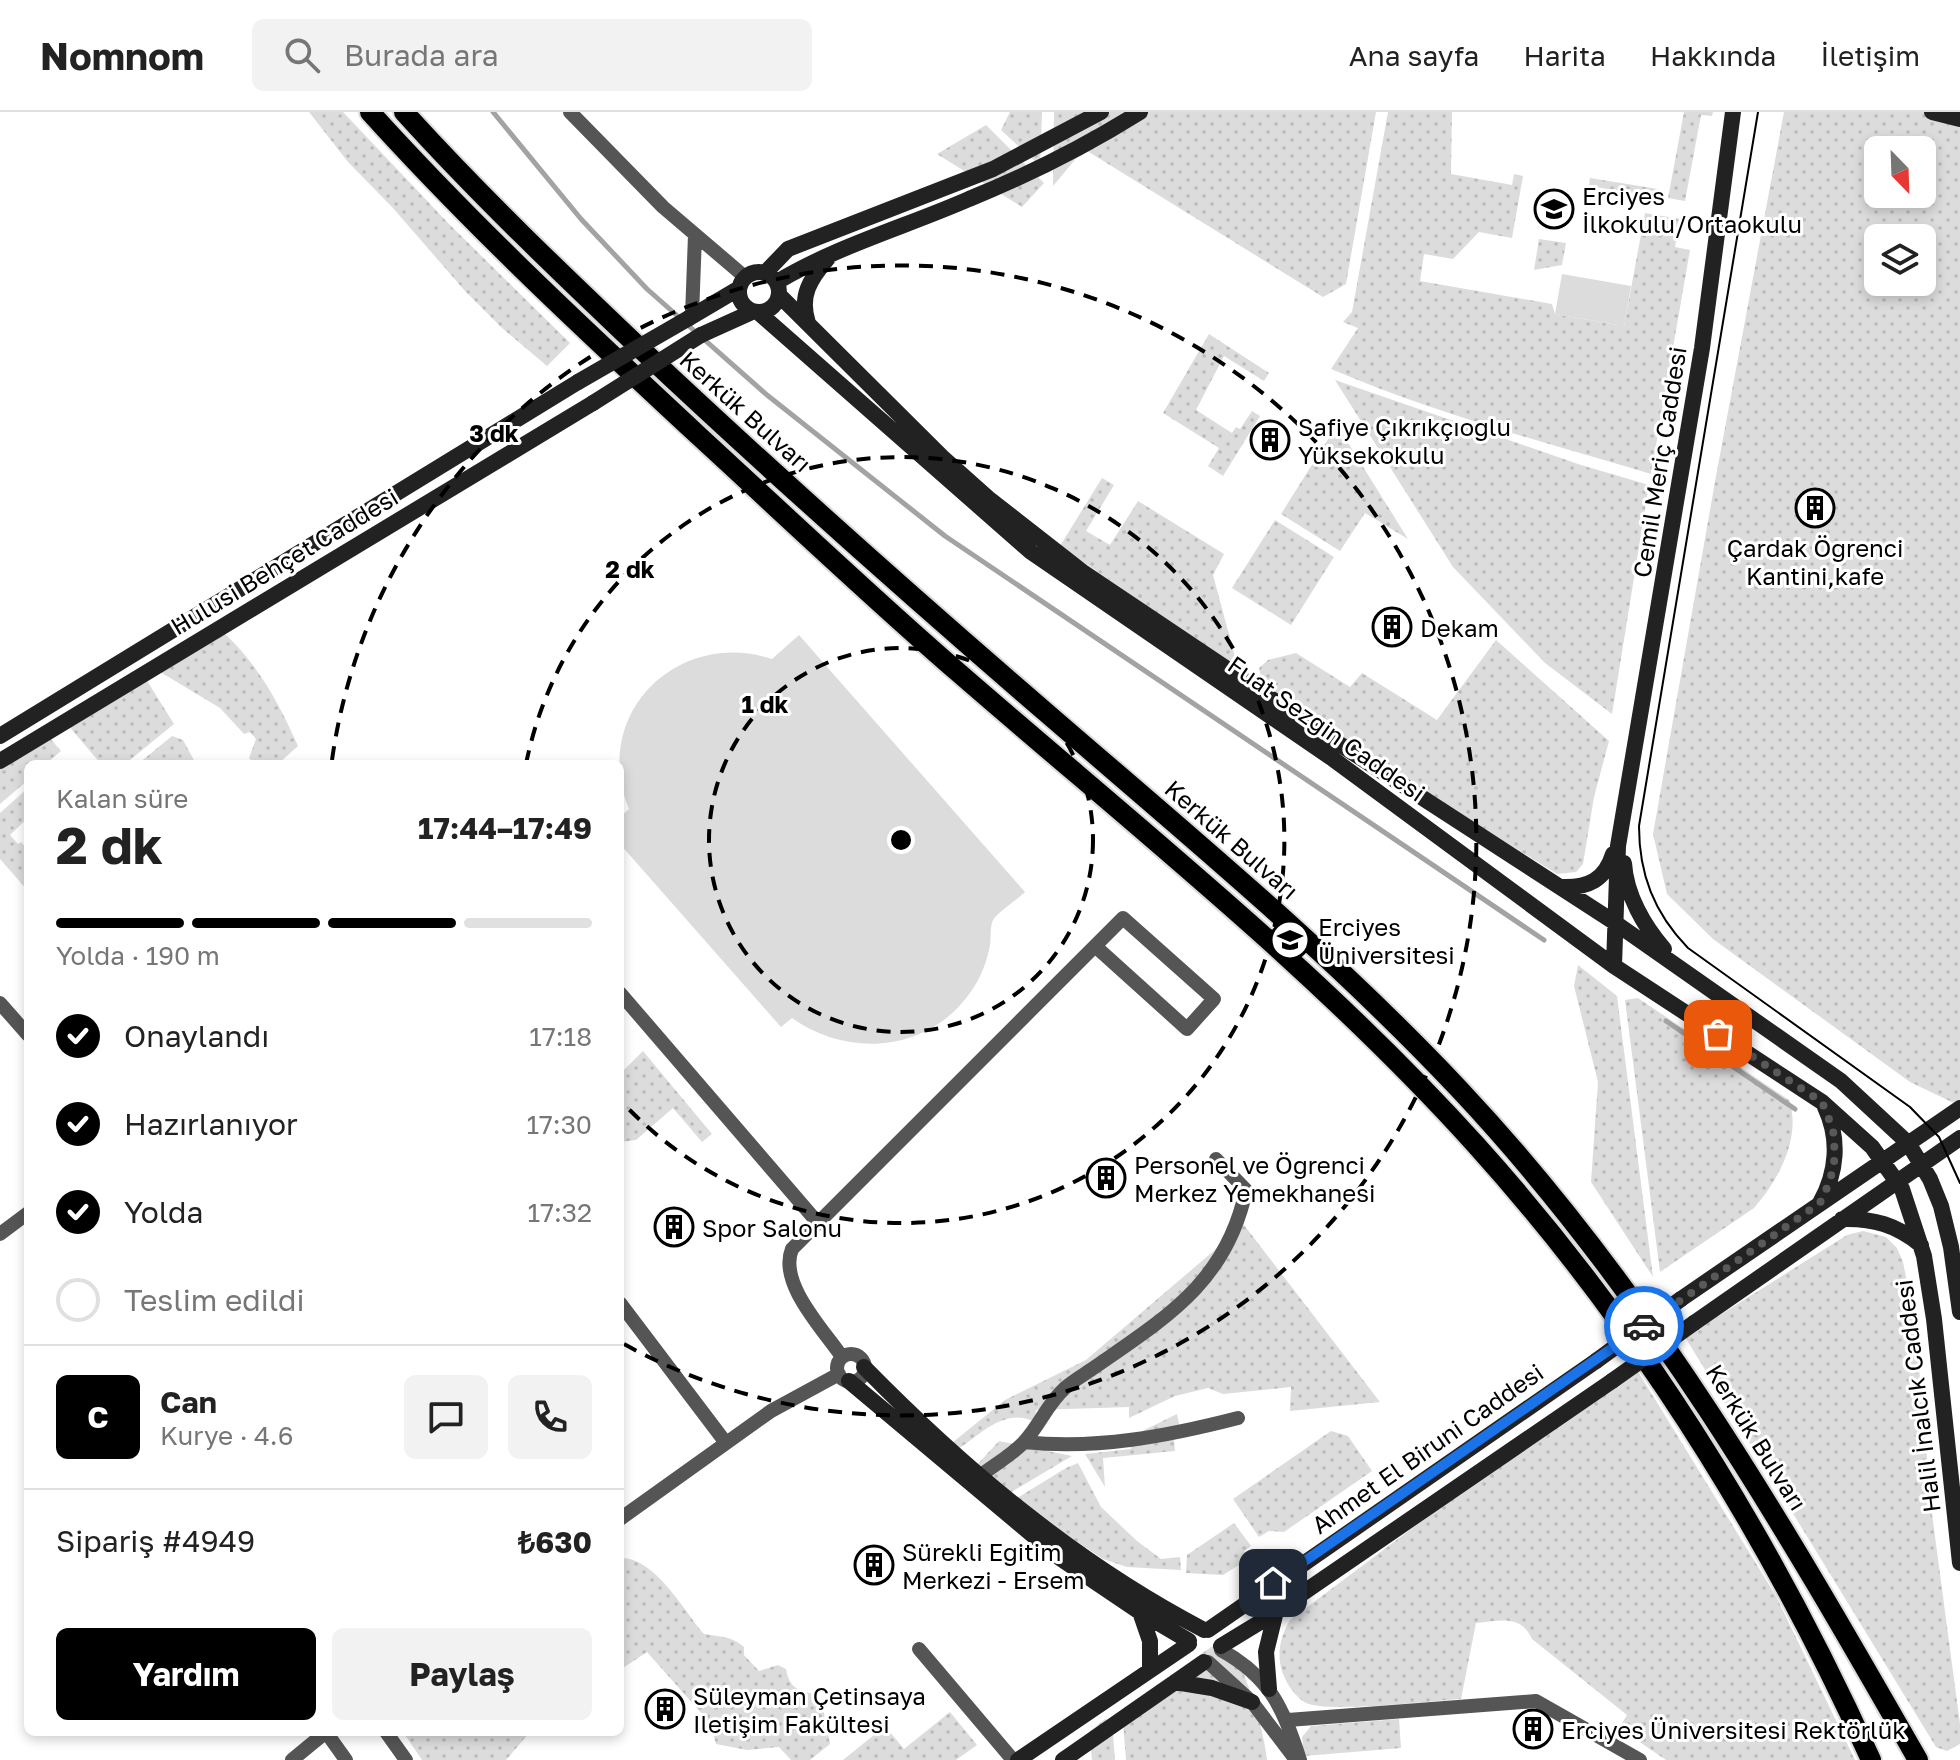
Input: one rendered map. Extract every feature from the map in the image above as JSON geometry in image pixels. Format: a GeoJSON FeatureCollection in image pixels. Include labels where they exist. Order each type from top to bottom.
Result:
{"type":"FeatureCollection","features":[{"type":"Feature","properties":{"kind":"main road","name":"Kerkük Bulvarı"},"geometry":{"type":"LineString","coordinates":[[370,112],[451,199],[564,310],[896,618],[1136,822],[1335,1001],[1413,1077],[1477,1147],[1594,1287],[1698,1437],[1797,1608],[1871,1760]]}},
{"type":"Feature","properties":{"kind":"main road","name":"Kerkük Bulvarı"},"geometry":{"type":"LineString","coordinates":[[404,112],[500,213],[677,383],[944,623],[1320,952],[1460,1090],[1585,1235],[1686,1373],[1796,1548],[1918,1760]]}},
{"type":"Feature","properties":{"kind":"street"},"geometry":{"type":"LineString","coordinates":[[570,112],[622,168],[742,283]]}},
{"type":"Feature","properties":{"kind":"street"},"geometry":{"type":"LineString","coordinates":[[777,288],[751,273],[742,283],[741,303],[756,313],[773,308],[788,249],[993,169],[1101,112]]}},
{"type":"Feature","properties":{"kind":"street"},"geometry":{"type":"LineString","coordinates":[[777,288],[834,251],[1021,177],[1140,112]]}},
{"type":"Feature","properties":{"kind":"street","name":"Cemil Meriç Caddesi"},"geometry":{"type":"LineString","coordinates":[[1623,818],[1699,364],[1733,112]]}},
{"type":"Feature","properties":{"kind":"street"},"geometry":{"type":"LineString","coordinates":[[1932,112],[1960,119]]}},
{"type":"Feature","properties":{"kind":"street"},"geometry":{"type":"LineString","coordinates":[[690,317],[695,235]]}},
{"type":"Feature","properties":{"kind":"street"},"geometry":{"type":"LineString","coordinates":[[809,324],[803,309],[806,291],[814,274],[834,251]]}},
{"type":"Feature","properties":{"kind":"street","name":"Hulusi Behçet Caddesi"},"geometry":{"type":"LineString","coordinates":[[0,736],[742,283]]}},
{"type":"Feature","properties":{"kind":"street","name":"Fuat Sezgin Caddesi"},"geometry":{"type":"LineString","coordinates":[[777,288],[942,457],[1084,573],[1327,736],[1614,922],[1841,1081],[1908,1143],[1922,1164]]}},
{"type":"Feature","properties":{"kind":"street","name":"Fuat Sezgin Caddesi"},"geometry":{"type":"LineString","coordinates":[[756,313],[1031,552],[1333,759],[1614,966],[1822,1102],[1884,1160]]}},
{"type":"Feature","properties":{"kind":"street","name":"Hulusi Behçet Caddesi"},"geometry":{"type":"LineString","coordinates":[[0,761],[701,335],[756,313]]}},
{"type":"Feature","properties":{"kind":"street"},"geometry":{"type":"LineString","coordinates":[[1559,887],[1579,888],[1594,882],[1608,869],[1623,818]]}},
{"type":"Feature","properties":{"kind":"street"},"geometry":{"type":"LineString","coordinates":[[1614,966],[1618,846],[1623,818]]}},
{"type":"Feature","properties":{"kind":"street"},"geometry":{"type":"LineString","coordinates":[[1623,818],[1624,868],[1636,907],[1653,936],[1684,971]]}},
{"type":"Feature","properties":{"kind":"street"},"geometry":{"type":"LineString","coordinates":[[842,1357],[793,1286],[787,1269],[792,1249],[1095,946],[1123,918],[1214,999],[1187,1029],[1095,946]]}},
{"type":"Feature","properties":{"kind":"street"},"geometry":{"type":"LineString","coordinates":[[624,998],[818,1223]]}},
{"type":"Feature","properties":{"kind":"street"},"geometry":{"type":"LineString","coordinates":[[0,1003],[24,1030]]}},
{"type":"Feature","properties":{"kind":"street"},"geometry":{"type":"LineString","coordinates":[[1820,1203],[1830,1181],[1835,1157],[1833,1129],[1822,1102]]}},
{"type":"Feature","properties":{"kind":"street"},"geometry":{"type":"LineString","coordinates":[[1820,1203],[1960,1108]]}},
{"type":"Feature","properties":{"kind":"street"},"geometry":{"type":"LineString","coordinates":[[1842,1219],[1960,1138]]}},
{"type":"Feature","properties":{"kind":"street"},"geometry":{"type":"LineString","coordinates":[[980,1476],[1024,1442],[1057,1395],[1183,1302],[1218,1262],[1236,1228],[1246,1190],[1216,1159]]}},
{"type":"Feature","properties":{"kind":"street","name":"Halil İnalcık Caddesi"},"geometry":{"type":"LineString","coordinates":[[1884,1160],[1911,1211],[1921,1245],[1934,1319],[1960,1563]]}},
{"type":"Feature","properties":{"kind":"street"},"geometry":{"type":"LineString","coordinates":[[1922,1164],[1934,1186],[1947,1226],[1960,1312]]}},
{"type":"Feature","properties":{"kind":"street","name":"Ahmet El Biruni Caddesi"},"geometry":{"type":"LineString","coordinates":[[1206,1630],[1820,1203]]}},
{"type":"Feature","properties":{"kind":"street"},"geometry":{"type":"LineString","coordinates":[[0,1234],[24,1216]]}},
{"type":"Feature","properties":{"kind":"street"},"geometry":{"type":"LineString","coordinates":[[1842,1219],[1884,1223],[1921,1245]]}},
{"type":"Feature","properties":{"kind":"street","name":"Ahmet El Biruni Caddesi"},"geometry":{"type":"LineString","coordinates":[[1221,1648],[1612,1381],[1842,1219]]}},
{"type":"Feature","properties":{"kind":"street"},"geometry":{"type":"LineString","coordinates":[[624,1308],[726,1443]]}},
{"type":"Feature","properties":{"kind":"street"},"geometry":{"type":"LineString","coordinates":[[624,1516],[794,1396],[844,1378],[859,1379],[864,1367],[857,1355],[848,1354],[837,1364],[844,1378],[1060,1558],[1189,1642],[1191,1655],[1206,1662],[1252,1702],[1298,1760]]}},
{"type":"Feature","properties":{"kind":"street"},"geometry":{"type":"LineString","coordinates":[[864,1367],[980,1476],[1078,1554],[1140,1596],[1217,1636],[1221,1648],[1249,1668],[1269,1689],[1288,1720],[1298,1760]]}},
{"type":"Feature","properties":{"kind":"street"},"geometry":{"type":"LineString","coordinates":[[1024,1442],[1066,1445],[1106,1442],[1177,1432],[1238,1418]]}},
{"type":"Feature","properties":{"kind":"street"},"geometry":{"type":"LineString","coordinates":[[1269,1689],[1266,1652],[1276,1611]]}},
{"type":"Feature","properties":{"kind":"street"},"geometry":{"type":"LineString","coordinates":[[1140,1612],[1150,1641],[1150,1670]]}},
{"type":"Feature","properties":{"kind":"street"},"geometry":{"type":"LineString","coordinates":[[919,1649],[1016,1760],[1150,1670],[1189,1642],[1197,1632],[1206,1630]]}},
{"type":"Feature","properties":{"kind":"street"},"geometry":{"type":"LineString","coordinates":[[1063,1760],[1175,1682],[1217,1657],[1221,1648]]}},
{"type":"Feature","properties":{"kind":"street"},"geometry":{"type":"LineString","coordinates":[[1175,1682],[1212,1688],[1252,1702]]}},
{"type":"Feature","properties":{"kind":"street"},"geometry":{"type":"LineString","coordinates":[[1288,1720],[1536,1701],[1640,1760]]}},
{"type":"Feature","properties":{"kind":"street"},"geometry":{"type":"LineString","coordinates":[[292,1760],[321,1736]]}},
{"type":"Feature","properties":{"kind":"street"},"geometry":{"type":"LineString","coordinates":[[329,1736],[346,1760]]}},
{"type":"Feature","properties":{"kind":"street"},"geometry":{"type":"LineString","coordinates":[[389,1736],[406,1760]]}},
{"type":"Feature","properties":{"kind":"shaded area"},"geometry":{"type":"Polygon","coordinates":[[[309,112],[343,112],[449,224],[570,343],[547,366],[501,327],[348,162],[309,112]]]}},
{"type":"Feature","properties":{"kind":"shaded area"},"geometry":{"type":"Polygon","coordinates":[[[1010,112],[1042,112],[1040,166],[1001,130],[1010,112]]]}},
{"type":"Feature","properties":{"kind":"shaded area"},"geometry":{"type":"Polygon","coordinates":[[[1054,112],[1376,112],[1346,284],[1323,297],[1084,149],[1053,186],[1054,112]]]}},
{"type":"Feature","properties":{"kind":"shaded area"},"geometry":{"type":"Polygon","coordinates":[[[1388,112],[1452,112],[1451,174],[1512,185],[1514,174],[1523,176],[1512,238],[1479,232],[1453,259],[1424,254],[1420,281],[1552,304],[1555,314],[1624,326],[1645,213],[1680,219],[1675,247],[1690,250],[1651,474],[1449,413],[1331,369],[1358,328],[1343,322],[1352,312],[1388,112]]]}},
{"type":"Feature","properties":{"kind":"shaded area"},"geometry":{"type":"Polygon","coordinates":[[[1684,112],[1713,112],[1712,116],[1701,115],[1685,201],[1668,198],[1684,112]]]}},
{"type":"Feature","properties":{"kind":"shaded area"},"geometry":{"type":"Polygon","coordinates":[[[1784,112],[1960,112],[1960,1106],[1910,1082],[1713,939],[1667,894],[1653,834],[1784,112]]]}},
{"type":"Feature","properties":{"kind":"shaded area"},"geometry":{"type":"Polygon","coordinates":[[[986,125],[1044,183],[1022,207],[937,154],[986,125]]]}},
{"type":"Feature","properties":{"kind":"shaded area"},"geometry":{"type":"Polygon","coordinates":[[[1590,178],[1658,189],[1657,197],[1589,186],[1590,178]]]}},
{"type":"Feature","properties":{"kind":"shaded area"},"geometry":{"type":"Polygon","coordinates":[[[1539,239],[1566,243],[1562,265],[1534,270],[1539,239]]]}},
{"type":"Feature","properties":{"kind":"shaded area"},"geometry":{"type":"Polygon","coordinates":[[[1562,274],[1631,286],[1624,326],[1555,314],[1562,274]]]}},
{"type":"Feature","properties":{"kind":"shaded area"},"geometry":{"type":"Polygon","coordinates":[[[1209,334],[1269,373],[1264,381],[1224,356],[1196,410],[1232,433],[1236,427],[1240,429],[1252,411],[1260,416],[1223,476],[1208,466],[1219,448],[1163,413],[1209,334]]]}},
{"type":"Feature","properties":{"kind":"shaded area"},"geometry":{"type":"Polygon","coordinates":[[[1335,380],[1581,465],[1649,485],[1612,714],[1545,663],[1453,567],[1335,380]]]}},
{"type":"Feature","properties":{"kind":"shaded area"},"geometry":{"type":"Polygon","coordinates":[[[1337,425],[1408,539],[1365,513],[1340,551],[1281,514],[1337,425]]]}},
{"type":"Feature","properties":{"kind":"shaded area"},"geometry":{"type":"Polygon","coordinates":[[[1102,478],[1114,485],[1086,531],[1110,545],[1138,501],[1224,554],[1213,575],[1238,668],[1060,546],[1102,478]]]}},
{"type":"Feature","properties":{"kind":"shaded area"},"geometry":{"type":"Polygon","coordinates":[[[1275,520],[1334,557],[1291,625],[1232,588],[1275,520]]]}},
{"type":"Feature","properties":{"kind":"shaded area"},"geometry":{"type":"Polygon","coordinates":[[[214,624],[253,665],[298,746],[282,760],[251,760],[249,758],[256,739],[250,732],[244,734],[220,708],[147,664],[214,624]]]}},
{"type":"Feature","properties":{"kind":"shaded area"},"geometry":{"type":"Polygon","coordinates":[[[799,635],[1025,892],[993,920],[987,957],[972,990],[955,1011],[935,1026],[912,1037],[888,1043],[863,1044],[838,1040],[792,1018],[781,1027],[624,849],[624,813],[629,809],[624,790],[624,760],[621,760],[622,741],[632,712],[651,687],[675,668],[705,656],[737,653],[772,659],[799,635]]]}},
{"type":"Feature","properties":{"kind":"shaded area"},"geometry":{"type":"Polygon","coordinates":[[[1496,640],[1609,741],[1594,797],[1583,864],[1576,872],[1557,874],[1426,793],[1263,686],[1259,668],[1268,660],[1296,653],[1350,687],[1362,673],[1437,720],[1496,640]]]}},
{"type":"Feature","properties":{"kind":"shaded area"},"geometry":{"type":"Polygon","coordinates":[[[139,668],[174,724],[130,760],[98,760],[61,717],[139,668]]]}},
{"type":"Feature","properties":{"kind":"shaded area"},"geometry":{"type":"Polygon","coordinates":[[[42,729],[61,751],[51,760],[24,760],[24,783],[0,804],[0,754],[42,729]]]}},
{"type":"Feature","properties":{"kind":"shaded area"},"geometry":{"type":"Polygon","coordinates":[[[172,736],[183,740],[194,760],[143,760],[172,736]]]}},
{"type":"Feature","properties":{"kind":"shaded area"},"geometry":{"type":"Polygon","coordinates":[[[24,792],[24,822],[10,835],[18,844],[21,842],[24,845],[24,886],[0,859],[0,813],[24,792]]]}},
{"type":"Feature","properties":{"kind":"shaded area"},"geometry":{"type":"Polygon","coordinates":[[[1578,965],[1617,996],[1653,1277],[1591,1182],[1598,1082],[1574,986],[1578,965]]]}},
{"type":"Feature","properties":{"kind":"shaded area"},"geometry":{"type":"Polygon","coordinates":[[[1638,998],[1789,1100],[1792,1114],[1790,1143],[1785,1158],[1754,1208],[1660,1272],[1625,1000],[1638,998]]]}},
{"type":"Feature","properties":{"kind":"shaded area"},"geometry":{"type":"Polygon","coordinates":[[[643,1051],[712,1134],[702,1142],[673,1108],[636,1140],[624,1142],[624,1070],[643,1051]]]}},
{"type":"Feature","properties":{"kind":"shaded area"},"geometry":{"type":"Polygon","coordinates":[[[1244,1225],[1380,1402],[1290,1411],[1291,1387],[1223,1394],[1208,1388],[1175,1396],[1129,1418],[1129,1407],[1036,1410],[1035,1422],[1024,1418],[1002,1421],[954,1452],[947,1447],[1005,1400],[1086,1360],[1244,1225]]]}},
{"type":"Feature","properties":{"kind":"shaded area"},"geometry":{"type":"Polygon","coordinates":[[[1863,1231],[1886,1237],[1897,1248],[1903,1262],[1915,1322],[1932,1514],[1960,1724],[1960,1744],[1947,1751],[1936,1747],[1685,1337],[1847,1235],[1863,1231]]]}},
{"type":"Feature","properties":{"kind":"shaded area"},"geometry":{"type":"Polygon","coordinates":[[[1637,1370],[1776,1596],[1855,1760],[1666,1760],[1619,1728],[1627,1715],[1532,1639],[1522,1626],[1508,1621],[1476,1623],[1461,1699],[1335,1707],[1306,1703],[1295,1694],[1285,1678],[1280,1660],[1282,1640],[1290,1620],[1511,1454],[1637,1370]]]}},
{"type":"Feature","properties":{"kind":"shaded area"},"geometry":{"type":"Polygon","coordinates":[[[1177,1414],[1180,1429],[1173,1430],[1175,1451],[1103,1458],[1105,1487],[1085,1454],[1131,1449],[1128,1438],[1177,1414]]]}},
{"type":"Feature","properties":{"kind":"shaded area"},"geometry":{"type":"Polygon","coordinates":[[[1331,1431],[1348,1436],[1372,1471],[1284,1532],[1269,1531],[1259,1537],[1233,1499],[1331,1431]]]}},
{"type":"Feature","properties":{"kind":"shaded area"},"geometry":{"type":"Polygon","coordinates":[[[999,1441],[1072,1456],[1008,1494],[974,1468],[999,1441]]]}},
{"type":"Feature","properties":{"kind":"shaded area"},"geometry":{"type":"Polygon","coordinates":[[[1078,1463],[1101,1507],[1161,1559],[1180,1557],[1181,1570],[1127,1567],[1103,1559],[1014,1500],[1078,1463]]]}},
{"type":"Feature","properties":{"kind":"shaded area"},"geometry":{"type":"Polygon","coordinates":[[[1234,1523],[1251,1546],[1244,1551],[1250,1558],[1223,1575],[1186,1573],[1187,1555],[1234,1523]]]}},
{"type":"Feature","properties":{"kind":"shaded area"},"geometry":{"type":"Polygon","coordinates":[[[624,1559],[645,1566],[657,1576],[704,1634],[735,1641],[744,1647],[744,1655],[759,1671],[778,1665],[786,1669],[796,1688],[817,1695],[822,1703],[830,1744],[810,1760],[791,1760],[779,1747],[747,1750],[716,1744],[710,1723],[647,1652],[624,1667],[624,1559]]]}},
{"type":"Feature","properties":{"kind":"shaded area"},"geometry":{"type":"Polygon","coordinates":[[[1217,1643],[1239,1664],[1250,1690],[1267,1760],[1126,1760],[1122,1709],[1217,1643]]]}},
{"type":"Feature","properties":{"kind":"shaded area"},"geometry":{"type":"Polygon","coordinates":[[[950,1712],[977,1745],[956,1760],[843,1760],[885,1726],[904,1749],[950,1712]]]}},
{"type":"Feature","properties":{"kind":"shaded area"},"geometry":{"type":"Polygon","coordinates":[[[1105,1719],[1112,1722],[1115,1760],[1092,1760],[1089,1732],[1105,1719]]]}},
{"type":"Feature","properties":{"kind":"shaded area"},"geometry":{"type":"Polygon","coordinates":[[[1399,1719],[1401,1748],[1304,1756],[1302,1737],[1311,1726],[1399,1719]]]}},
{"type":"Feature","properties":{"kind":"shaded area"},"geometry":{"type":"Polygon","coordinates":[[[406,1736],[527,1736],[506,1760],[422,1760],[406,1736]]]}},
{"type":"Feature","properties":{"kind":"waterway"},"geometry":{"type":"LineString","coordinates":[[493,112],[581,219],[647,289],[767,395],[945,536],[1544,940]]}},
{"type":"Feature","properties":{"kind":"waterway"},"geometry":{"type":"LineString","coordinates":[[1666,1021],[1795,1109]]}},
{"type":"Feature","properties":{"kind":"tram line"},"geometry":{"type":"LineString","coordinates":[[1758,112],[1639,826],[1642,860],[1658,907],[1688,948],[1910,1107],[1939,1137],[1960,1183]]}},
{"type":"Feature","properties":{"kind":"way so far"},"geometry":{"type":"LineString","coordinates":[[1644,1326],[1820,1203],[1830,1181],[1835,1143],[1822,1102],[1718,1034]]}},
{"type":"Feature","properties":{"kind":"place","name":"Erciyes İlkokulu/Ortaokulu"},"geometry":{"type":"Point","coordinates":[1554,209]}},
{"type":"Feature","properties":{"kind":"place","name":"Safiye Çıkrıkçıoğlu Yüksekokulu"},"geometry":{"type":"Point","coordinates":[1270,440]}},
{"type":"Feature","properties":{"kind":"place","name":"Çardak Öğrenci Kantini,kafe"},"geometry":{"type":"Point","coordinates":[1815,508]}},
{"type":"Feature","properties":{"kind":"place","name":"Dekam"},"geometry":{"type":"Point","coordinates":[1392,627]}},
{"type":"Feature","properties":{"kind":"place","name":"Erciyes Üniversitesi"},"geometry":{"type":"Point","coordinates":[1290,940]}},
{"type":"Feature","properties":{"kind":"place","name":"Personel ve Öğrenci Merkez Yemekhanesi"},"geometry":{"type":"Point","coordinates":[1106,1178]}},
{"type":"Feature","properties":{"kind":"place","name":"Spor Salonu"},"geometry":{"type":"Point","coordinates":[674,1227]}},
{"type":"Feature","properties":{"kind":"place","name":"Sürekli Eğitim Merkezi - Ersem"},"geometry":{"type":"Point","coordinates":[874,1565]}},
{"type":"Feature","properties":{"kind":"place","name":"Süleyman Çetinsaya Iletişim Fakültesi"},"geometry":{"type":"Point","coordinates":[665,1709]}},
{"type":"Feature","properties":{"kind":"place","name":"Erciyes Üniversitesi Rektörlük"},"geometry":{"type":"Point","coordinates":[1533,1729]}},
{"type":"Feature","properties":{"kind":"route"},"geometry":{"type":"LineString","coordinates":[[1273,1583],[1644,1326]]}}]}
